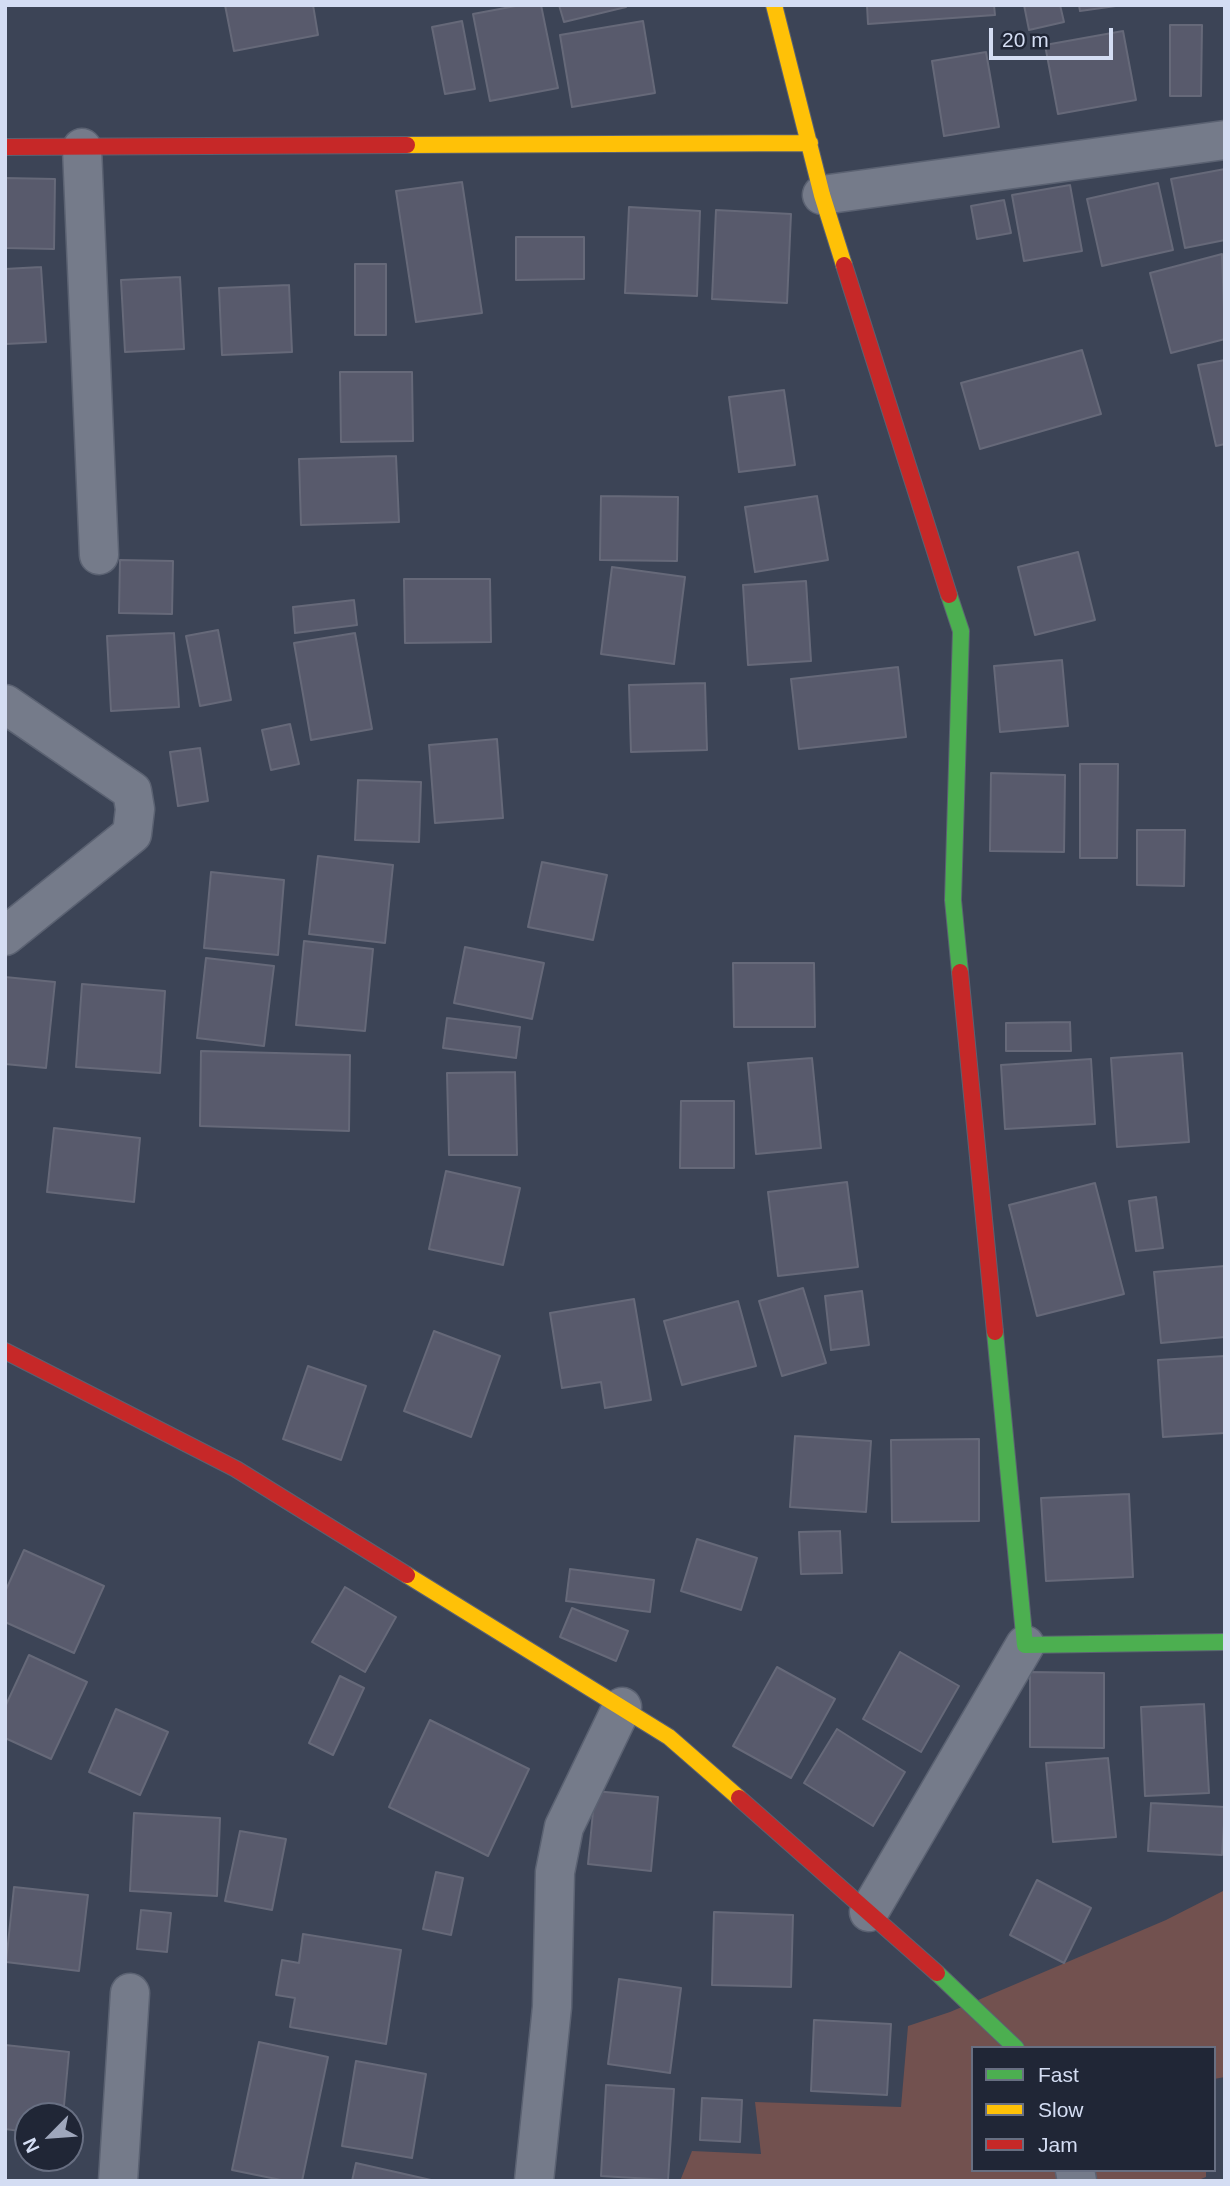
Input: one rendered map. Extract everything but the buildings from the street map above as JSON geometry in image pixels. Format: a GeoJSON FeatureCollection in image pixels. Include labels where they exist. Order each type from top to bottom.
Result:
{"type":"FeatureCollection","features":[{"type":"Feature","properties":{"kind":"street"},"geometry":{"type":"LineString","coordinates":[[774,5],[822,194],[961,631],[953,900],[1025,1645],[869,1912]]}},
{"type":"Feature","properties":{"kind":"street"},"geometry":{"type":"LineString","coordinates":[[822,194],[1225,140]]}},
{"type":"Feature","properties":{"kind":"street"},"geometry":{"type":"LineString","coordinates":[[5,147],[485,142],[810,144]]}},
{"type":"Feature","properties":{"kind":"street"},"geometry":{"type":"LineString","coordinates":[[82,148],[99,555]]}},
{"type":"Feature","properties":{"kind":"street"},"geometry":{"type":"LineString","coordinates":[[5,704],[132,791],[135,809],[132,834],[5,936]]}},
{"type":"Feature","properties":{"kind":"street"},"geometry":{"type":"LineString","coordinates":[[5,1351],[236,1469],[669,1737],[869,1912],[1014,2046]]}},
{"type":"Feature","properties":{"kind":"street"},"geometry":{"type":"LineString","coordinates":[[1025,1645],[1225,1642]]}},
{"type":"Feature","properties":{"kind":"street"},"geometry":{"type":"LineString","coordinates":[[534,2181],[552,2007],[555,1872],[564,1827],[622,1707]]}},
{"type":"Feature","properties":{"kind":"street"},"geometry":{"type":"LineString","coordinates":[[118,2181],[130,1993]]}},
{"type":"Feature","properties":{"kind":"shaded area"},"geometry":{"type":"Polygon","coordinates":[[[1225,1890],[1225,2077],[1216,2079],[1216,2046],[971,2046],[971,2172],[1206,2172],[1206,2177],[1196,2181],[680,2181],[692,2151],[761,2154],[755,2102],[901,2107],[908,2026],[950,2012],[1166,1920],[1225,1890]]]}},
{"type":"Feature","properties":{"kind":"traffic: fast"},"geometry":{"type":"LineString","coordinates":[[949,595],[961,631],[953,900],[960,972]]}},
{"type":"Feature","properties":{"kind":"traffic: fast"},"geometry":{"type":"LineString","coordinates":[[995,1332],[1025,1645],[1225,1642]]}},
{"type":"Feature","properties":{"kind":"traffic: fast"},"geometry":{"type":"LineString","coordinates":[[937,1973],[1014,2046]]}},
{"type":"Feature","properties":{"kind":"traffic: slow"},"geometry":{"type":"LineString","coordinates":[[774,5],[822,195],[844,265]]}},
{"type":"Feature","properties":{"kind":"traffic: slow"},"geometry":{"type":"LineString","coordinates":[[407,145],[810,143]]}},
{"type":"Feature","properties":{"kind":"traffic: slow"},"geometry":{"type":"LineString","coordinates":[[407,1575],[669,1737],[739,1798]]}},
{"type":"Feature","properties":{"kind":"traffic: jam"},"geometry":{"type":"LineString","coordinates":[[5,147],[407,145]]}},
{"type":"Feature","properties":{"kind":"traffic: jam"},"geometry":{"type":"LineString","coordinates":[[844,265],[949,595]]}},
{"type":"Feature","properties":{"kind":"traffic: jam"},"geometry":{"type":"LineString","coordinates":[[960,972],[995,1332]]}},
{"type":"Feature","properties":{"kind":"traffic: jam"},"geometry":{"type":"LineString","coordinates":[[5,1351],[236,1469],[407,1575]]}},
{"type":"Feature","properties":{"kind":"traffic: jam"},"geometry":{"type":"LineString","coordinates":[[739,1798],[937,1973]]}}]}
